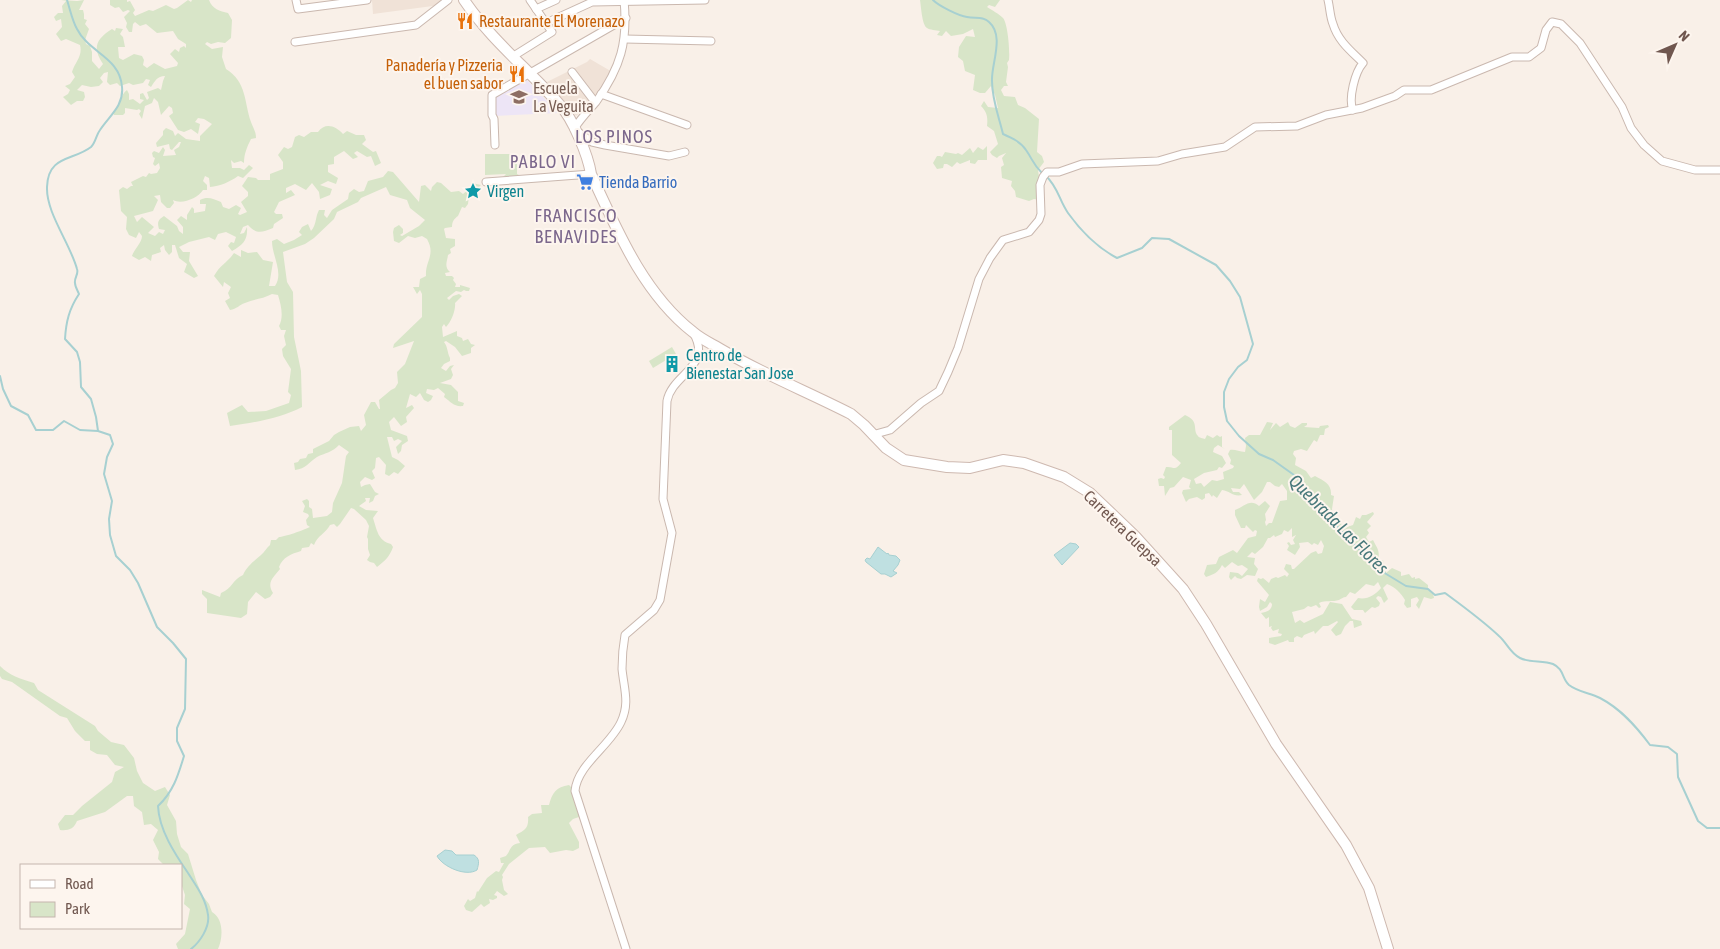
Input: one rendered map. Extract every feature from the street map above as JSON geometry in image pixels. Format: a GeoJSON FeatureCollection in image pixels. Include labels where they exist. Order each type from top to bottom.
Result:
{"type":"FeatureCollection","features":[{"type":"Feature","properties":{"kind":"street"},"geometry":{"type":"LineString","coordinates":[[296,0],[298,9],[367,0]]}},
{"type":"Feature","properties":{"kind":"street","name":"Carretera Guepsa"},"geometry":{"type":"LineString","coordinates":[[464,0],[485,29],[561,105],[574,129],[613,224],[653,290],[675,317],[694,334],[740,360],[851,414],[886,448],[904,460],[947,467],[970,468],[1003,460],[1024,463],[1064,477],[1090,493],[1135,536],[1184,590],[1276,744],[1346,845],[1368,888],[1388,949]]}},
{"type":"Feature","properties":{"kind":"street"},"geometry":{"type":"LineString","coordinates":[[512,57],[552,32],[530,0]]}},
{"type":"Feature","properties":{"kind":"street"},"geometry":{"type":"LineString","coordinates":[[536,9],[556,0]]}},
{"type":"Feature","properties":{"kind":"street"},"geometry":{"type":"LineString","coordinates":[[546,23],[592,2],[705,0]]}},
{"type":"Feature","properties":{"kind":"street"},"geometry":{"type":"LineString","coordinates":[[1328,0],[1332,25],[1344,46],[1363,63],[1359,67],[1354,84],[1351,106],[1353,110]]}},
{"type":"Feature","properties":{"kind":"street"},"geometry":{"type":"LineString","coordinates":[[624,1],[626,18],[625,39],[617,69],[601,94],[574,129],[592,142],[605,145],[669,156],[685,152]]}},
{"type":"Feature","properties":{"kind":"street"},"geometry":{"type":"LineString","coordinates":[[294,42],[416,25],[445,2]]}},
{"type":"Feature","properties":{"kind":"street"},"geometry":{"type":"LineString","coordinates":[[495,146],[492,95],[626,18]]}},
{"type":"Feature","properties":{"kind":"street"},"geometry":{"type":"LineString","coordinates":[[872,435],[890,430],[921,403],[939,391],[958,348],[979,279],[990,258],[1003,240],[1028,232],[1035,226],[1042,214],[1040,185],[1045,174],[1059,172],[1082,164],[1158,161],[1182,154],[1224,147],[1255,127],[1297,126],[1326,115],[1353,110],[1394,96],[1404,90],[1431,90],[1512,57],[1529,56],[1540,48],[1546,30],[1552,22],[1561,24],[1580,43],[1622,107],[1631,128],[1644,145],[1662,160],[1695,170],[1720,170]]}},
{"type":"Feature","properties":{"kind":"street"},"geometry":{"type":"LineString","coordinates":[[625,39],[711,41]]}},
{"type":"Feature","properties":{"kind":"street"},"geometry":{"type":"LineString","coordinates":[[572,72],[595,102]]}},
{"type":"Feature","properties":{"kind":"street"},"geometry":{"type":"LineString","coordinates":[[601,94],[687,124]]}},
{"type":"Feature","properties":{"kind":"street"},"geometry":{"type":"LineString","coordinates":[[486,182],[591,174]]}},
{"type":"Feature","properties":{"kind":"street"},"geometry":{"type":"LineString","coordinates":[[626,949],[575,791],[579,774],[614,734],[622,721],[627,700],[622,667],[625,635],[654,610],[660,600],[672,533],[664,499],[667,401],[668,394],[695,362],[700,351],[694,334]]}},
{"type":"Feature","properties":{"kind":"shaded area"},"geometry":{"type":"Polygon","coordinates":[[[372,0],[445,0],[440,5],[373,14],[372,0]]]}},
{"type":"Feature","properties":{"kind":"shaded area"},"geometry":{"type":"Polygon","coordinates":[[[590,59],[614,73],[593,102],[576,116],[547,82],[590,59]]]}},
{"type":"Feature","properties":{"kind":"shaded area","name":"Escuela La Veguita"},"geometry":{"type":"Polygon","coordinates":[[[527,80],[558,113],[494,116],[493,99],[527,80]]]}},
{"type":"Feature","properties":{"kind":"green space"},"geometry":{"type":"Polygon","coordinates":[[[61,0],[84,0],[79,10],[83,10],[84,19],[87,20],[85,24],[89,29],[85,40],[92,52],[92,61],[99,69],[103,64],[98,53],[97,44],[102,36],[112,29],[115,31],[116,28],[123,29],[120,34],[123,37],[125,47],[118,47],[119,58],[123,60],[134,54],[142,56],[144,60],[143,65],[147,68],[154,63],[165,69],[177,66],[178,63],[170,54],[175,49],[179,52],[180,48],[184,46],[186,48],[186,44],[178,39],[173,31],[157,33],[146,24],[140,26],[135,22],[132,32],[129,32],[124,17],[130,11],[123,12],[119,7],[115,8],[110,5],[110,0],[130,1],[135,10],[133,13],[135,16],[166,5],[174,9],[188,0],[191,2],[192,0],[209,0],[214,8],[228,13],[232,20],[231,38],[225,43],[211,44],[207,42],[205,44],[212,49],[223,47],[222,57],[226,69],[233,74],[241,86],[256,133],[256,138],[251,139],[247,148],[244,163],[241,161],[234,163],[231,160],[232,168],[244,170],[249,165],[253,168],[243,178],[238,176],[225,183],[210,187],[209,178],[205,176],[203,181],[207,185],[207,190],[203,190],[190,200],[181,202],[173,200],[174,203],[170,208],[167,208],[161,202],[160,195],[154,196],[158,200],[153,211],[134,216],[137,222],[142,217],[154,227],[148,233],[155,236],[159,232],[163,234],[165,230],[159,229],[158,223],[164,216],[177,226],[183,234],[183,227],[177,220],[181,216],[187,220],[187,215],[192,207],[194,213],[205,211],[206,204],[200,204],[200,200],[206,198],[221,202],[223,207],[229,209],[236,205],[241,208],[238,214],[240,215],[247,212],[241,202],[248,196],[248,192],[242,186],[248,177],[258,180],[270,180],[270,174],[283,169],[283,162],[278,155],[284,147],[288,149],[292,147],[295,137],[299,135],[304,137],[311,132],[318,132],[327,126],[334,127],[343,134],[347,131],[356,135],[364,135],[366,140],[362,144],[373,152],[376,151],[381,163],[375,166],[371,156],[367,157],[357,151],[354,153],[358,157],[353,159],[344,151],[334,157],[334,164],[328,165],[328,172],[338,178],[336,184],[328,181],[320,185],[332,189],[330,195],[320,199],[319,192],[312,183],[306,190],[295,184],[286,188],[286,193],[291,190],[295,195],[279,202],[274,212],[282,214],[283,218],[274,224],[273,228],[263,231],[254,230],[248,225],[243,227],[240,234],[244,233],[247,227],[246,239],[239,247],[232,251],[228,246],[231,242],[234,243],[236,237],[226,232],[218,234],[215,240],[209,237],[189,242],[179,247],[183,252],[190,252],[189,261],[198,276],[194,278],[184,272],[187,264],[179,258],[175,245],[172,245],[172,252],[169,255],[164,245],[160,248],[161,252],[152,255],[151,261],[145,257],[139,260],[132,256],[142,236],[139,232],[136,238],[129,235],[126,229],[127,217],[121,211],[119,190],[123,187],[127,189],[133,186],[131,182],[143,176],[146,177],[149,173],[157,173],[160,168],[159,163],[155,166],[153,164],[155,158],[152,153],[154,151],[159,153],[163,147],[165,150],[163,156],[176,155],[174,150],[179,147],[181,142],[172,150],[169,144],[157,147],[156,143],[166,128],[173,131],[175,136],[178,133],[186,139],[200,141],[200,136],[212,124],[198,118],[195,122],[200,124],[198,134],[191,129],[184,132],[178,130],[169,116],[173,113],[172,108],[169,106],[161,115],[158,102],[154,98],[152,103],[145,106],[142,119],[139,109],[125,108],[123,115],[114,115],[113,112],[127,90],[129,100],[133,99],[140,104],[144,100],[140,99],[140,94],[143,93],[147,100],[149,98],[147,92],[158,88],[161,90],[165,76],[158,78],[151,87],[148,85],[150,80],[146,79],[143,83],[133,85],[129,83],[120,86],[117,83],[110,85],[107,82],[108,72],[104,73],[100,78],[103,82],[99,86],[82,85],[77,90],[84,92],[85,97],[83,101],[77,101],[71,105],[63,97],[70,90],[65,86],[70,84],[75,77],[72,72],[80,56],[81,49],[80,45],[66,39],[61,41],[56,34],[62,27],[61,19],[56,21],[54,17],[58,13],[63,13],[62,6],[66,1],[61,0]]]}},
{"type":"Feature","properties":{"kind":"green space"},"geometry":{"type":"Polygon","coordinates":[[[920,0],[1000,0],[995,7],[989,5],[987,7],[1003,18],[1007,32],[1009,60],[1007,63],[1006,82],[1008,86],[1004,86],[1001,90],[1004,96],[1015,97],[1018,105],[1039,119],[1037,152],[1042,156],[1044,162],[1038,170],[1040,184],[1036,189],[1039,200],[1029,201],[1016,197],[1015,191],[1011,186],[1012,181],[1002,178],[1001,167],[1004,165],[1002,158],[1006,153],[997,158],[990,152],[998,144],[994,131],[987,126],[987,115],[981,106],[984,101],[988,107],[998,108],[995,95],[991,86],[985,93],[973,90],[975,75],[965,71],[963,61],[958,57],[959,47],[966,36],[975,37],[973,29],[963,34],[951,36],[946,31],[942,36],[937,35],[940,31],[925,26],[920,0]]]}},
{"type":"Feature","properties":{"kind":"green space"},"geometry":{"type":"Polygon","coordinates":[[[987,146],[987,160],[978,160],[975,164],[970,163],[970,160],[960,164],[957,162],[952,167],[944,164],[943,168],[937,169],[933,163],[937,156],[942,157],[945,152],[962,155],[970,148],[973,153],[978,147],[983,150],[987,146]]]}},
{"type":"Feature","properties":{"kind":"green space"},"geometry":{"type":"Polygon","coordinates":[[[485,154],[517,154],[517,174],[521,176],[503,177],[506,174],[485,175],[485,154]]]}},
{"type":"Feature","properties":{"kind":"green space"},"geometry":{"type":"Polygon","coordinates":[[[388,171],[393,172],[419,202],[421,186],[425,185],[431,191],[437,182],[441,183],[451,192],[459,191],[463,194],[472,183],[481,185],[475,188],[475,191],[469,195],[468,204],[465,208],[462,207],[458,216],[454,219],[452,227],[444,229],[446,238],[455,239],[455,246],[450,249],[451,253],[448,255],[446,266],[450,272],[445,273],[446,276],[454,278],[455,287],[460,287],[460,285],[470,288],[469,291],[456,291],[447,298],[449,300],[459,294],[462,296],[455,303],[450,322],[446,327],[444,324],[442,327],[443,337],[457,331],[457,336],[462,338],[463,341],[468,339],[471,344],[475,345],[471,348],[471,353],[462,356],[455,347],[446,341],[444,342],[450,361],[441,368],[446,371],[450,366],[454,365],[451,369],[453,375],[451,379],[440,383],[451,385],[458,392],[458,401],[464,403],[463,406],[457,406],[444,397],[445,394],[438,388],[434,390],[427,389],[426,393],[433,396],[428,402],[424,400],[420,393],[416,397],[410,394],[406,408],[412,405],[414,408],[406,417],[407,422],[401,426],[394,417],[389,422],[391,430],[407,436],[408,441],[402,445],[401,451],[398,454],[396,447],[402,441],[398,439],[394,441],[392,437],[387,437],[392,457],[405,466],[398,474],[394,472],[389,476],[385,474],[386,465],[379,457],[376,458],[375,468],[372,471],[375,478],[372,480],[365,477],[360,482],[361,487],[370,484],[375,492],[379,494],[369,503],[370,498],[365,498],[366,501],[359,506],[366,510],[378,511],[373,518],[377,531],[383,540],[393,547],[389,556],[380,565],[377,567],[374,563],[367,560],[370,555],[367,537],[369,526],[366,520],[351,508],[337,527],[334,524],[330,525],[314,545],[311,543],[309,547],[302,548],[301,551],[285,558],[279,567],[280,569],[273,577],[270,586],[273,593],[265,599],[256,592],[248,602],[247,614],[241,618],[207,613],[207,599],[202,594],[202,590],[220,597],[221,593],[228,589],[264,553],[271,540],[276,540],[279,537],[310,527],[307,525],[306,520],[309,516],[303,512],[305,506],[302,501],[307,499],[309,501],[313,518],[327,516],[332,512],[333,503],[342,483],[346,456],[349,452],[339,445],[302,468],[295,470],[294,463],[306,458],[308,454],[313,453],[313,449],[329,441],[339,432],[350,427],[359,426],[361,431],[366,425],[364,415],[371,402],[375,402],[380,409],[379,400],[395,388],[398,383],[397,372],[405,364],[414,341],[393,348],[394,344],[422,317],[422,294],[420,290],[417,294],[413,287],[419,287],[420,279],[426,276],[431,249],[427,239],[422,236],[415,238],[408,236],[399,243],[394,241],[394,228],[399,225],[403,229],[403,233],[400,235],[402,236],[425,220],[410,208],[407,200],[390,195],[386,187],[361,198],[358,202],[337,212],[334,219],[314,238],[305,244],[283,252],[287,282],[293,292],[294,337],[301,371],[302,407],[276,417],[230,426],[227,413],[242,405],[248,412],[266,411],[289,403],[291,395],[288,392],[291,369],[283,356],[282,349],[286,345],[284,336],[286,330],[281,330],[279,326],[282,315],[278,295],[272,294],[230,310],[225,301],[230,298],[228,293],[231,287],[224,282],[223,287],[214,276],[234,253],[241,257],[241,250],[248,253],[257,252],[263,260],[273,262],[269,286],[275,286],[278,270],[272,241],[277,239],[284,244],[294,240],[302,235],[299,232],[302,227],[308,224],[311,231],[319,210],[325,210],[324,215],[327,218],[332,210],[348,199],[349,193],[354,189],[359,192],[364,191],[368,181],[383,177],[388,171]]]}},
{"type":"Feature","properties":{"kind":"green space"},"geometry":{"type":"Polygon","coordinates":[[[672,347],[676,354],[653,368],[649,361],[672,347]]]}},
{"type":"Feature","properties":{"kind":"green space"},"geometry":{"type":"Polygon","coordinates":[[[1185,415],[1193,420],[1196,434],[1199,437],[1205,439],[1207,435],[1213,438],[1217,435],[1222,436],[1222,447],[1225,449],[1218,445],[1214,448],[1213,452],[1222,456],[1226,463],[1222,468],[1219,467],[1217,470],[1204,473],[1194,479],[1196,484],[1201,483],[1204,487],[1212,480],[1224,479],[1223,472],[1234,466],[1230,464],[1231,460],[1228,454],[1230,450],[1245,452],[1245,438],[1249,435],[1260,435],[1267,422],[1273,423],[1270,430],[1276,423],[1280,427],[1288,422],[1290,426],[1295,428],[1302,423],[1307,423],[1304,427],[1319,428],[1320,426],[1328,425],[1329,427],[1325,429],[1324,435],[1320,435],[1317,442],[1314,440],[1307,451],[1301,449],[1294,451],[1295,465],[1306,471],[1311,478],[1315,476],[1329,485],[1331,495],[1334,496],[1333,514],[1337,514],[1336,521],[1339,520],[1342,525],[1341,529],[1353,525],[1356,517],[1360,519],[1362,515],[1373,512],[1374,514],[1367,522],[1371,526],[1367,530],[1369,533],[1366,537],[1369,542],[1373,540],[1379,552],[1378,562],[1383,560],[1386,573],[1392,568],[1401,572],[1401,576],[1409,574],[1412,578],[1419,578],[1428,585],[1428,590],[1433,593],[1434,598],[1424,597],[1419,609],[1416,605],[1419,600],[1417,597],[1411,599],[1411,607],[1407,608],[1402,595],[1387,584],[1383,588],[1388,599],[1384,603],[1381,597],[1378,596],[1376,598],[1380,603],[1379,606],[1372,607],[1365,613],[1363,610],[1354,610],[1351,607],[1358,598],[1371,596],[1381,588],[1378,582],[1374,586],[1366,584],[1355,594],[1350,592],[1346,597],[1339,600],[1319,603],[1321,607],[1319,608],[1316,605],[1308,606],[1292,612],[1295,623],[1300,620],[1304,623],[1323,614],[1330,602],[1342,604],[1352,619],[1361,621],[1362,625],[1354,628],[1353,621],[1350,621],[1341,634],[1336,636],[1331,630],[1337,621],[1328,626],[1323,626],[1315,634],[1314,631],[1304,635],[1302,638],[1297,636],[1294,638],[1294,642],[1289,642],[1288,640],[1275,645],[1269,643],[1269,638],[1281,636],[1282,634],[1278,633],[1279,629],[1273,631],[1272,626],[1269,627],[1269,617],[1266,619],[1261,613],[1269,610],[1272,604],[1270,602],[1267,607],[1260,611],[1260,599],[1265,602],[1269,595],[1257,581],[1258,578],[1263,578],[1269,583],[1271,579],[1276,577],[1285,575],[1287,577],[1289,574],[1284,569],[1286,564],[1291,565],[1292,569],[1294,569],[1311,553],[1316,551],[1318,554],[1322,553],[1324,546],[1321,540],[1318,545],[1314,543],[1312,545],[1308,542],[1299,543],[1300,547],[1295,555],[1287,550],[1289,546],[1287,543],[1295,544],[1293,540],[1296,535],[1292,537],[1292,528],[1288,532],[1284,530],[1282,534],[1268,538],[1263,547],[1255,554],[1252,552],[1247,557],[1255,558],[1254,564],[1258,569],[1255,576],[1247,575],[1241,579],[1235,576],[1231,580],[1229,577],[1230,572],[1238,573],[1242,576],[1248,569],[1232,562],[1225,568],[1222,565],[1216,573],[1206,577],[1204,574],[1207,565],[1216,564],[1219,557],[1233,550],[1237,553],[1248,538],[1256,536],[1257,531],[1253,532],[1246,525],[1245,528],[1241,528],[1235,515],[1235,510],[1250,503],[1259,506],[1265,501],[1270,506],[1265,514],[1266,526],[1272,523],[1280,501],[1287,500],[1287,491],[1282,484],[1279,487],[1267,482],[1262,492],[1254,500],[1244,484],[1240,489],[1231,488],[1233,492],[1239,492],[1242,495],[1222,490],[1217,498],[1213,495],[1212,497],[1209,493],[1205,494],[1205,498],[1202,500],[1197,497],[1186,502],[1182,493],[1183,490],[1191,489],[1189,487],[1191,480],[1183,477],[1174,487],[1170,488],[1165,496],[1164,486],[1159,486],[1158,479],[1164,479],[1163,475],[1166,467],[1175,468],[1181,463],[1172,455],[1172,430],[1169,430],[1169,427],[1185,415]]]}},
{"type":"Feature","properties":{"kind":"green space"},"geometry":{"type":"Polygon","coordinates":[[[0,666],[20,679],[34,683],[38,690],[95,726],[111,742],[124,745],[134,758],[137,771],[143,783],[155,791],[165,787],[170,795],[167,805],[176,821],[181,847],[188,854],[202,895],[212,912],[219,919],[221,940],[218,949],[178,949],[176,944],[185,934],[190,909],[184,904],[182,864],[163,864],[158,859],[159,852],[153,840],[158,830],[151,824],[144,825],[142,812],[134,806],[133,796],[127,796],[105,812],[77,821],[70,829],[60,830],[58,824],[65,815],[73,815],[112,782],[115,772],[124,767],[115,765],[107,755],[97,754],[90,750],[90,741],[85,741],[75,731],[67,718],[60,716],[12,682],[2,679],[0,676],[0,666]]]}},
{"type":"Feature","properties":{"kind":"green space"},"geometry":{"type":"Polygon","coordinates":[[[569,785],[573,789],[582,816],[573,819],[569,823],[579,842],[579,848],[573,851],[566,850],[550,853],[545,847],[529,848],[509,864],[502,875],[504,890],[508,894],[504,896],[497,891],[494,895],[497,898],[489,899],[490,903],[484,907],[481,904],[472,912],[466,910],[464,906],[468,899],[470,901],[475,898],[477,891],[487,878],[496,871],[499,872],[504,863],[501,863],[500,858],[506,856],[514,845],[520,843],[516,835],[526,828],[528,817],[532,814],[542,813],[541,805],[549,805],[555,791],[569,785]]]}},
{"type":"Feature","properties":{"kind":"water"},"geometry":{"type":"Polygon","coordinates":[[[1070,543],[1076,544],[1079,547],[1062,565],[1054,555],[1070,543]]]}},
{"type":"Feature","properties":{"kind":"water"},"geometry":{"type":"Polygon","coordinates":[[[878,547],[900,560],[893,571],[897,573],[891,577],[881,574],[865,560],[867,558],[870,559],[878,547]]]}},
{"type":"Feature","properties":{"kind":"water"},"geometry":{"type":"Polygon","coordinates":[[[445,850],[452,851],[456,855],[474,855],[478,861],[477,870],[461,872],[444,864],[437,856],[445,850]]]}},
{"type":"Feature","properties":{"kind":"waterway"},"geometry":{"type":"LineString","coordinates":[[67,0],[74,22],[82,37],[116,69],[120,77],[122,94],[121,100],[91,147],[57,164],[48,177],[47,187],[50,207],[74,259],[77,271],[75,283],[79,294],[69,316],[65,339],[77,352],[80,362],[81,387],[91,399],[98,431],[110,435],[113,444],[107,457],[104,474],[112,501],[109,519],[110,535],[116,556],[130,570],[138,583],[157,627],[186,659],[185,709],[177,728],[177,741],[184,756],[171,789],[158,806],[161,824],[168,841],[182,864]]}},
{"type":"Feature","properties":{"kind":"waterway","name":"Quebrada Las Flores"},"geometry":{"type":"LineString","coordinates":[[933,0],[959,15],[984,19],[994,28],[997,42],[992,74],[992,88],[1003,134],[1022,145],[1042,173]]}},
{"type":"Feature","properties":{"kind":"waterway","name":"Quebrada Las Flores"},"geometry":{"type":"LineString","coordinates":[[1046,176],[1078,226],[1097,244],[1117,258],[1142,248],[1152,238],[1169,239],[1216,265],[1230,281],[1240,297],[1253,344],[1247,360],[1238,367],[1229,379],[1224,392],[1224,407],[1227,421],[1239,436],[1259,454],[1273,460],[1294,475],[1309,491],[1316,504],[1378,569],[1406,586],[1428,589],[1435,595],[1445,593],[1493,630],[1517,656],[1524,660],[1549,663],[1557,666],[1569,685],[1600,698],[1615,707],[1634,725],[1650,745],[1668,747],[1677,754],[1678,777],[1698,821],[1707,828],[1720,828]]}},
{"type":"Feature","properties":{"kind":"waterway"},"geometry":{"type":"LineString","coordinates":[[0,376],[3,389],[11,406],[28,415],[36,430],[53,430],[64,421],[80,430],[98,431]]}},
{"type":"Feature","properties":{"kind":"waterway"},"geometry":{"type":"LineString","coordinates":[[182,864],[201,893],[207,909],[208,920],[206,929],[191,949]]}},
{"type":"Feature","properties":{"kind":"place","name":"Restaurante El Morenazo"},"geometry":{"type":"Point","coordinates":[465,21]}},
{"type":"Feature","properties":{"kind":"place","name":"Panadería y Pizzeria el buen sabor"},"geometry":{"type":"Point","coordinates":[517,74]}},
{"type":"Feature","properties":{"kind":"place","name":"Escuela La Veguita"},"geometry":{"type":"Point","coordinates":[519,97]}},
{"type":"Feature","properties":{"kind":"place","name":"Tienda Barrio"},"geometry":{"type":"Point","coordinates":[585,182]}},
{"type":"Feature","properties":{"kind":"place","name":"Virgen"},"geometry":{"type":"Point","coordinates":[473,191]}},
{"type":"Feature","properties":{"kind":"place","name":"Centro de Bienestar San Jose"},"geometry":{"type":"Point","coordinates":[672,364]}},
{"type":"Feature","properties":{"kind":"district","name":"LOS PINOS"},"geometry":{"type":"Point","coordinates":[614,136]}},
{"type":"Feature","properties":{"kind":"district","name":"PABLO VI"},"geometry":{"type":"Point","coordinates":[543,161]}},
{"type":"Feature","properties":{"kind":"district","name":"FRANCISCO BENAVIDES"},"geometry":{"type":"Point","coordinates":[576,225]}}]}
